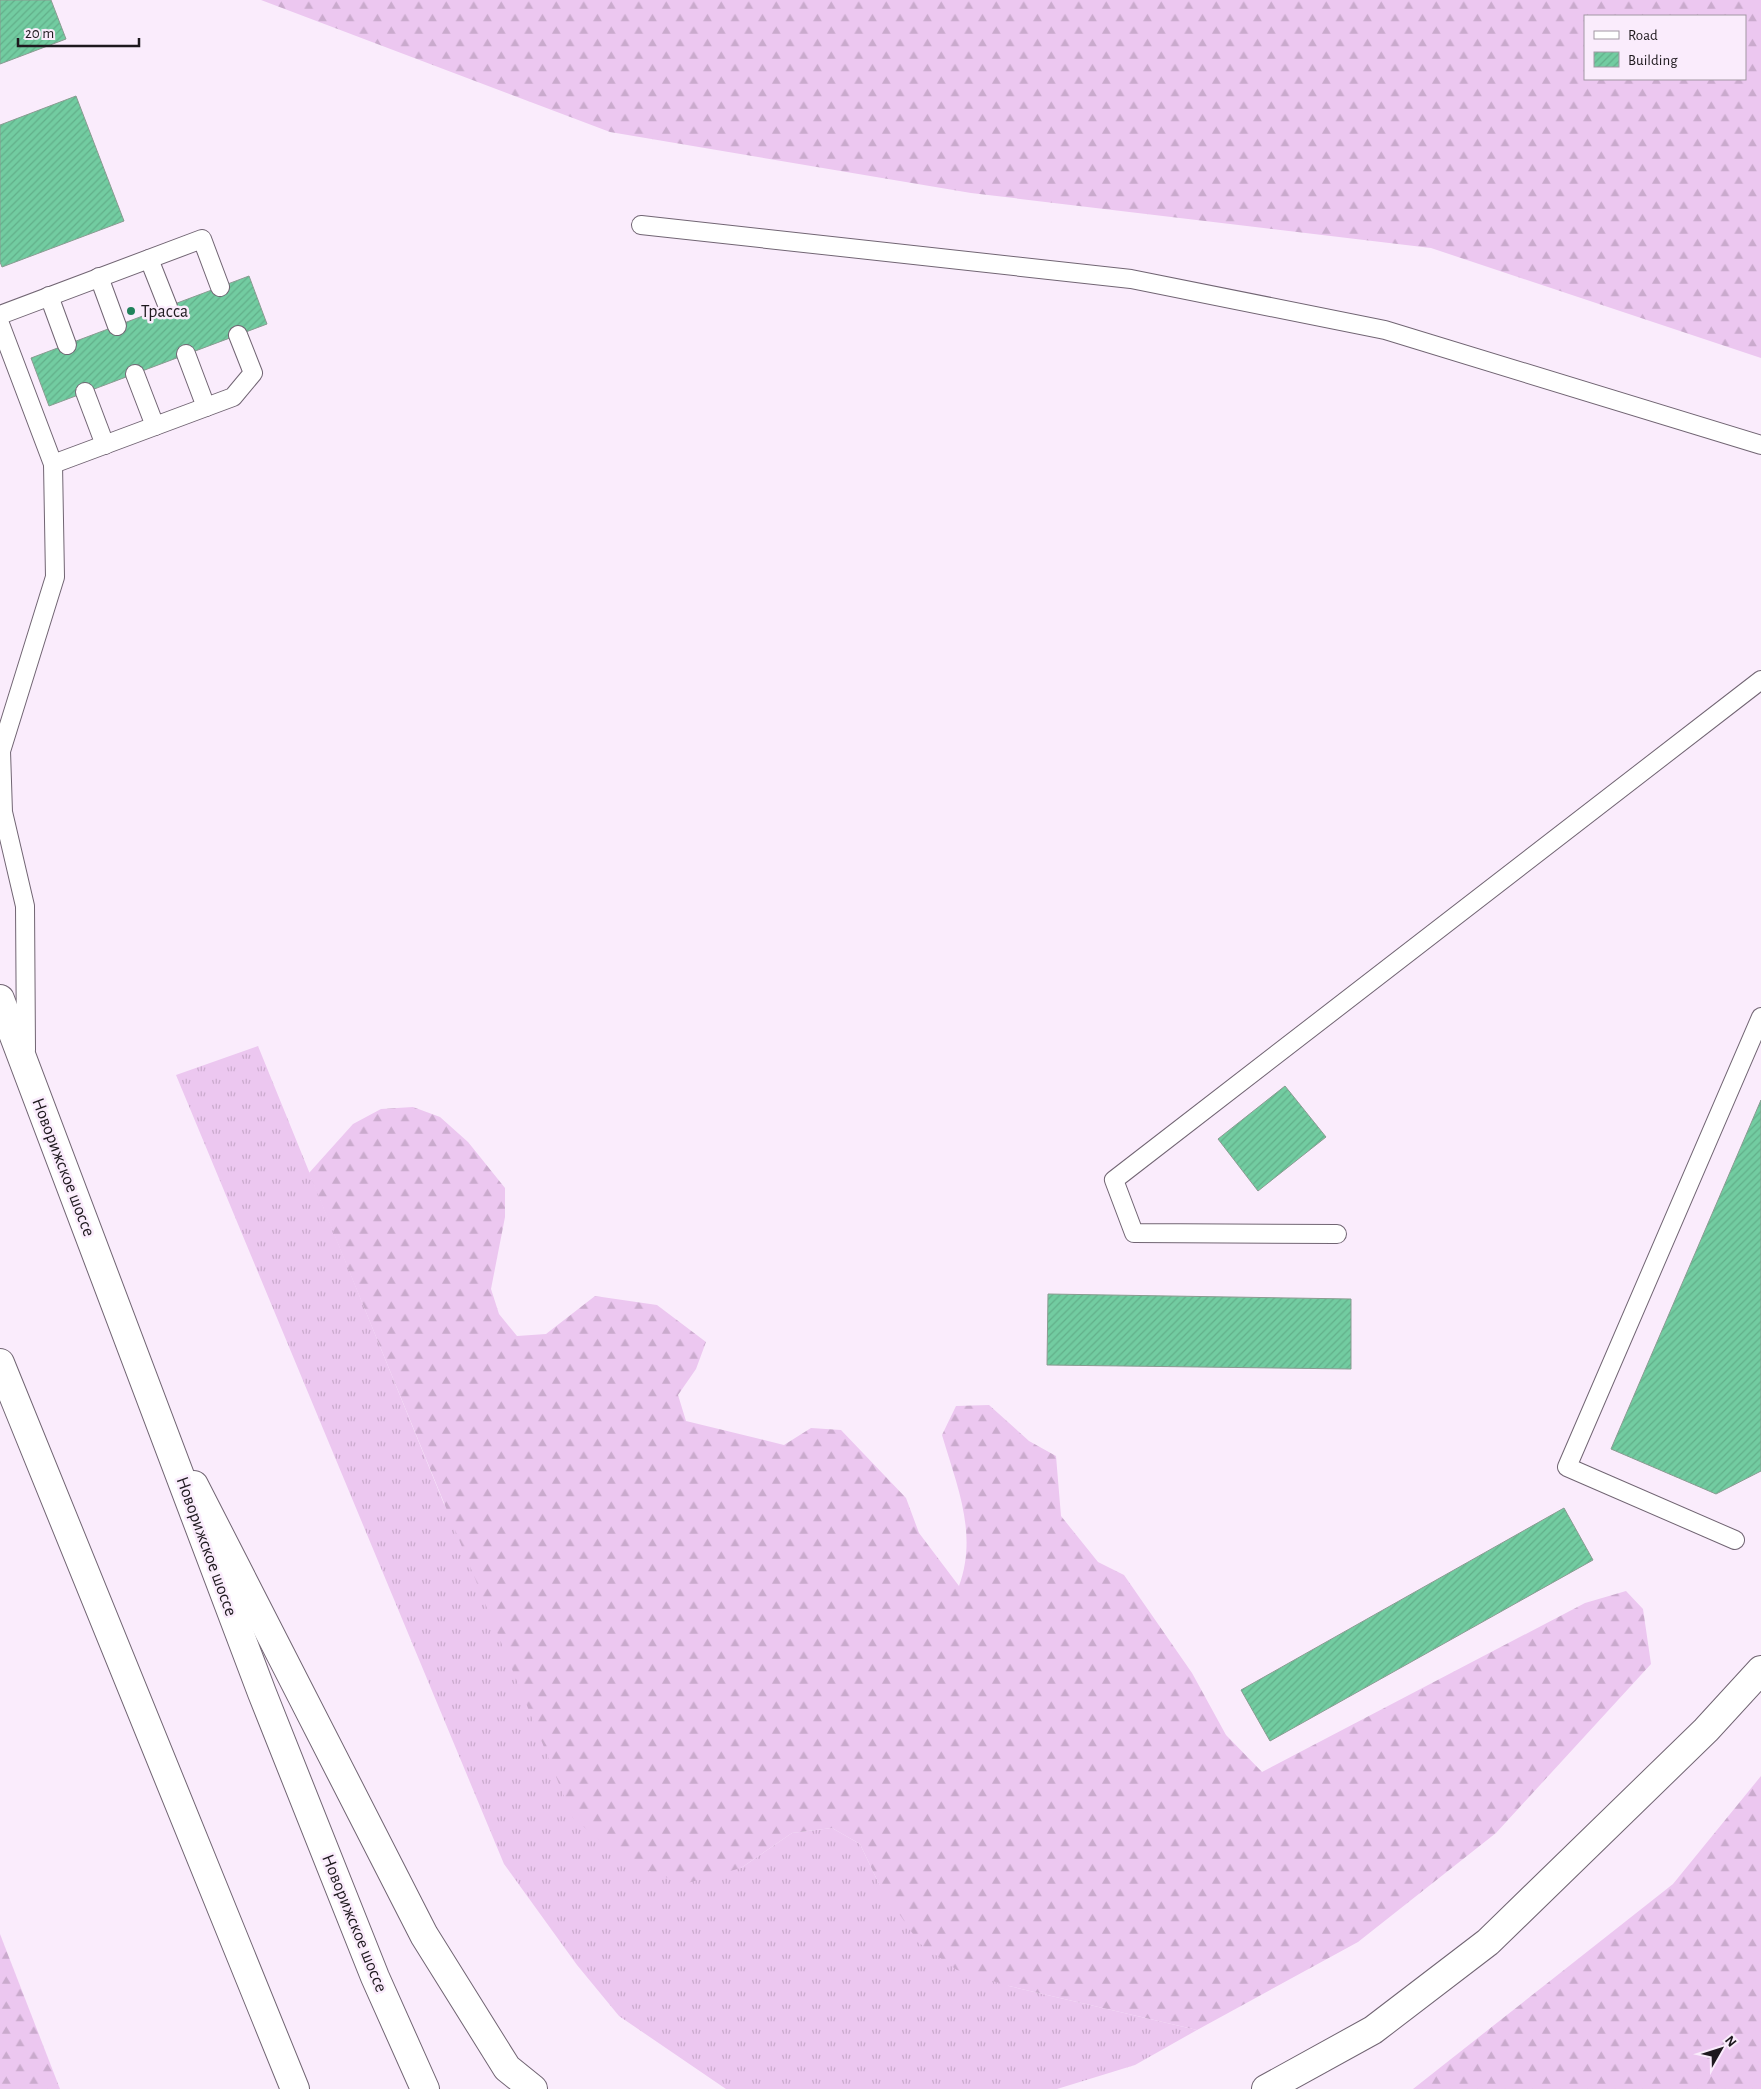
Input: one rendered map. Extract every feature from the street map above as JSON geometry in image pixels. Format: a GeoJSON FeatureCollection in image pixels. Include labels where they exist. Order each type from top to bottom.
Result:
{"type":"FeatureCollection","features":[{"type":"Feature","properties":{"kind":"main road","name":"Новорижское шоссе"},"geometry":{"type":"LineString","coordinates":[[0,999],[262,1693],[375,1977],[425,2089]]}},
{"type":"Feature","properties":{"kind":"main road"},"geometry":{"type":"LineString","coordinates":[[0,1363],[295,2089]]}},
{"type":"Feature","properties":{"kind":"main road"},"geometry":{"type":"LineString","coordinates":[[160,1420],[424,1935],[507,2068],[533,2089]]}},
{"type":"Feature","properties":{"kind":"main road"},"geometry":{"type":"LineString","coordinates":[[1266,2089],[1373,2030],[1488,1942],[1706,1730],[1761,1670]]}},
{"type":"Feature","properties":{"kind":"lane"},"geometry":{"type":"LineString","coordinates":[[641,224],[1131,279],[1385,330],[1761,445]]}},
{"type":"Feature","properties":{"kind":"lane"},"geometry":{"type":"LineString","coordinates":[[0,315],[202,239],[220,287]]}},
{"type":"Feature","properties":{"kind":"lane"},"geometry":{"type":"LineString","coordinates":[[150,259],[168,307]]}},
{"type":"Feature","properties":{"kind":"lane"},"geometry":{"type":"LineString","coordinates":[[99,277],[117,326]]}},
{"type":"Feature","properties":{"kind":"lane"},"geometry":{"type":"LineString","coordinates":[[49,296],[67,344]]}},
{"type":"Feature","properties":{"kind":"lane"},"geometry":{"type":"LineString","coordinates":[[0,324],[53,464],[55,577],[1,752],[4,812],[25,906],[26,1066]]}},
{"type":"Feature","properties":{"kind":"lane"},"geometry":{"type":"LineString","coordinates":[[53,464],[233,397],[253,373],[238,335]]}},
{"type":"Feature","properties":{"kind":"lane"},"geometry":{"type":"LineString","coordinates":[[186,354],[206,407]]}},
{"type":"Feature","properties":{"kind":"lane"},"geometry":{"type":"LineString","coordinates":[[135,374],[155,426]]}},
{"type":"Feature","properties":{"kind":"lane"},"geometry":{"type":"LineString","coordinates":[[85,392],[105,445]]}},
{"type":"Feature","properties":{"kind":"lane"},"geometry":{"type":"LineString","coordinates":[[1337,1234],[1134,1233],[1114,1180],[1761,680]]}},
{"type":"Feature","properties":{"kind":"lane"},"geometry":{"type":"LineString","coordinates":[[1735,1540],[1567,1467],[1761,1016]]}},
{"type":"Feature","properties":{"kind":"green space"},"geometry":{"type":"Polygon","coordinates":[[[261,0],[1761,0],[1761,358],[1431,248],[971,193],[610,132],[261,0]]]}},
{"type":"Feature","properties":{"kind":"green space"},"geometry":{"type":"Polygon","coordinates":[[[258,1046],[444,1504],[741,1868],[792,1833],[832,1828],[860,1844],[879,1884],[1009,1986],[1197,2030],[1135,2065],[1057,2089],[726,2089],[619,2016],[577,1965],[504,1864],[176,1075],[258,1046]]]}},
{"type":"Feature","properties":{"kind":"green space"},"geometry":{"type":"Polygon","coordinates":[[[413,1107],[440,1117],[468,1142],[505,1188],[505,1217],[491,1289],[499,1314],[517,1336],[546,1334],[595,1296],[657,1305],[706,1342],[696,1369],[678,1395],[686,1421],[784,1445],[811,1428],[841,1430],[906,1498],[919,1533],[959,1586],[964,1567],[966,1529],[959,1491],[942,1435],[956,1406],[989,1405],[1029,1441],[1056,1456],[1061,1516],[1098,1562],[1124,1575],[1192,1673],[1226,1735],[1262,1772],[1585,1603],[1626,1591],[1643,1609],[1651,1664],[1496,1833],[1358,1942],[1197,2030],[1009,1986],[957,1970],[919,1943],[879,1884],[860,1844],[832,1828],[792,1833],[741,1868],[684,1884],[626,1862],[573,1818],[309,1173],[353,1124],[381,1109],[413,1107]]]}},
{"type":"Feature","properties":{"kind":"green space"},"geometry":{"type":"Polygon","coordinates":[[[1761,1776],[1761,2089],[1413,2089],[1673,1884],[1761,1776]]]}},
{"type":"Feature","properties":{"kind":"green space"},"geometry":{"type":"Polygon","coordinates":[[[0,1934],[60,2089],[0,2089],[0,1934]]]}},
{"type":"Feature","properties":{"kind":"building"},"geometry":{"type":"Polygon","coordinates":[[[0,0],[51,0],[66,39],[0,64],[0,0]]]}},
{"type":"Feature","properties":{"kind":"building"},"geometry":{"type":"Polygon","coordinates":[[[76,96],[124,221],[2,267],[0,262],[0,125],[76,96]]]}},
{"type":"Feature","properties":{"kind":"building"},"geometry":{"type":"Polygon","coordinates":[[[249,276],[267,324],[49,406],[31,358],[249,276]]]}},
{"type":"Feature","properties":{"kind":"building"},"geometry":{"type":"Polygon","coordinates":[[[1285,1086],[1326,1137],[1258,1191],[1218,1139],[1285,1086]]]}},
{"type":"Feature","properties":{"kind":"building"},"geometry":{"type":"Polygon","coordinates":[[[1761,1100],[1761,1471],[1716,1494],[1611,1449],[1761,1100]]]}},
{"type":"Feature","properties":{"kind":"building"},"geometry":{"type":"Polygon","coordinates":[[[1048,1294],[1351,1299],[1351,1369],[1047,1365],[1048,1294]]]}},
{"type":"Feature","properties":{"kind":"building"},"geometry":{"type":"Polygon","coordinates":[[[1564,1508],[1593,1560],[1270,1741],[1241,1690],[1564,1508]]]}},
{"type":"Feature","properties":{"kind":"place","name":"Трасса"},"geometry":{"type":"Point","coordinates":[131,311]}}]}
